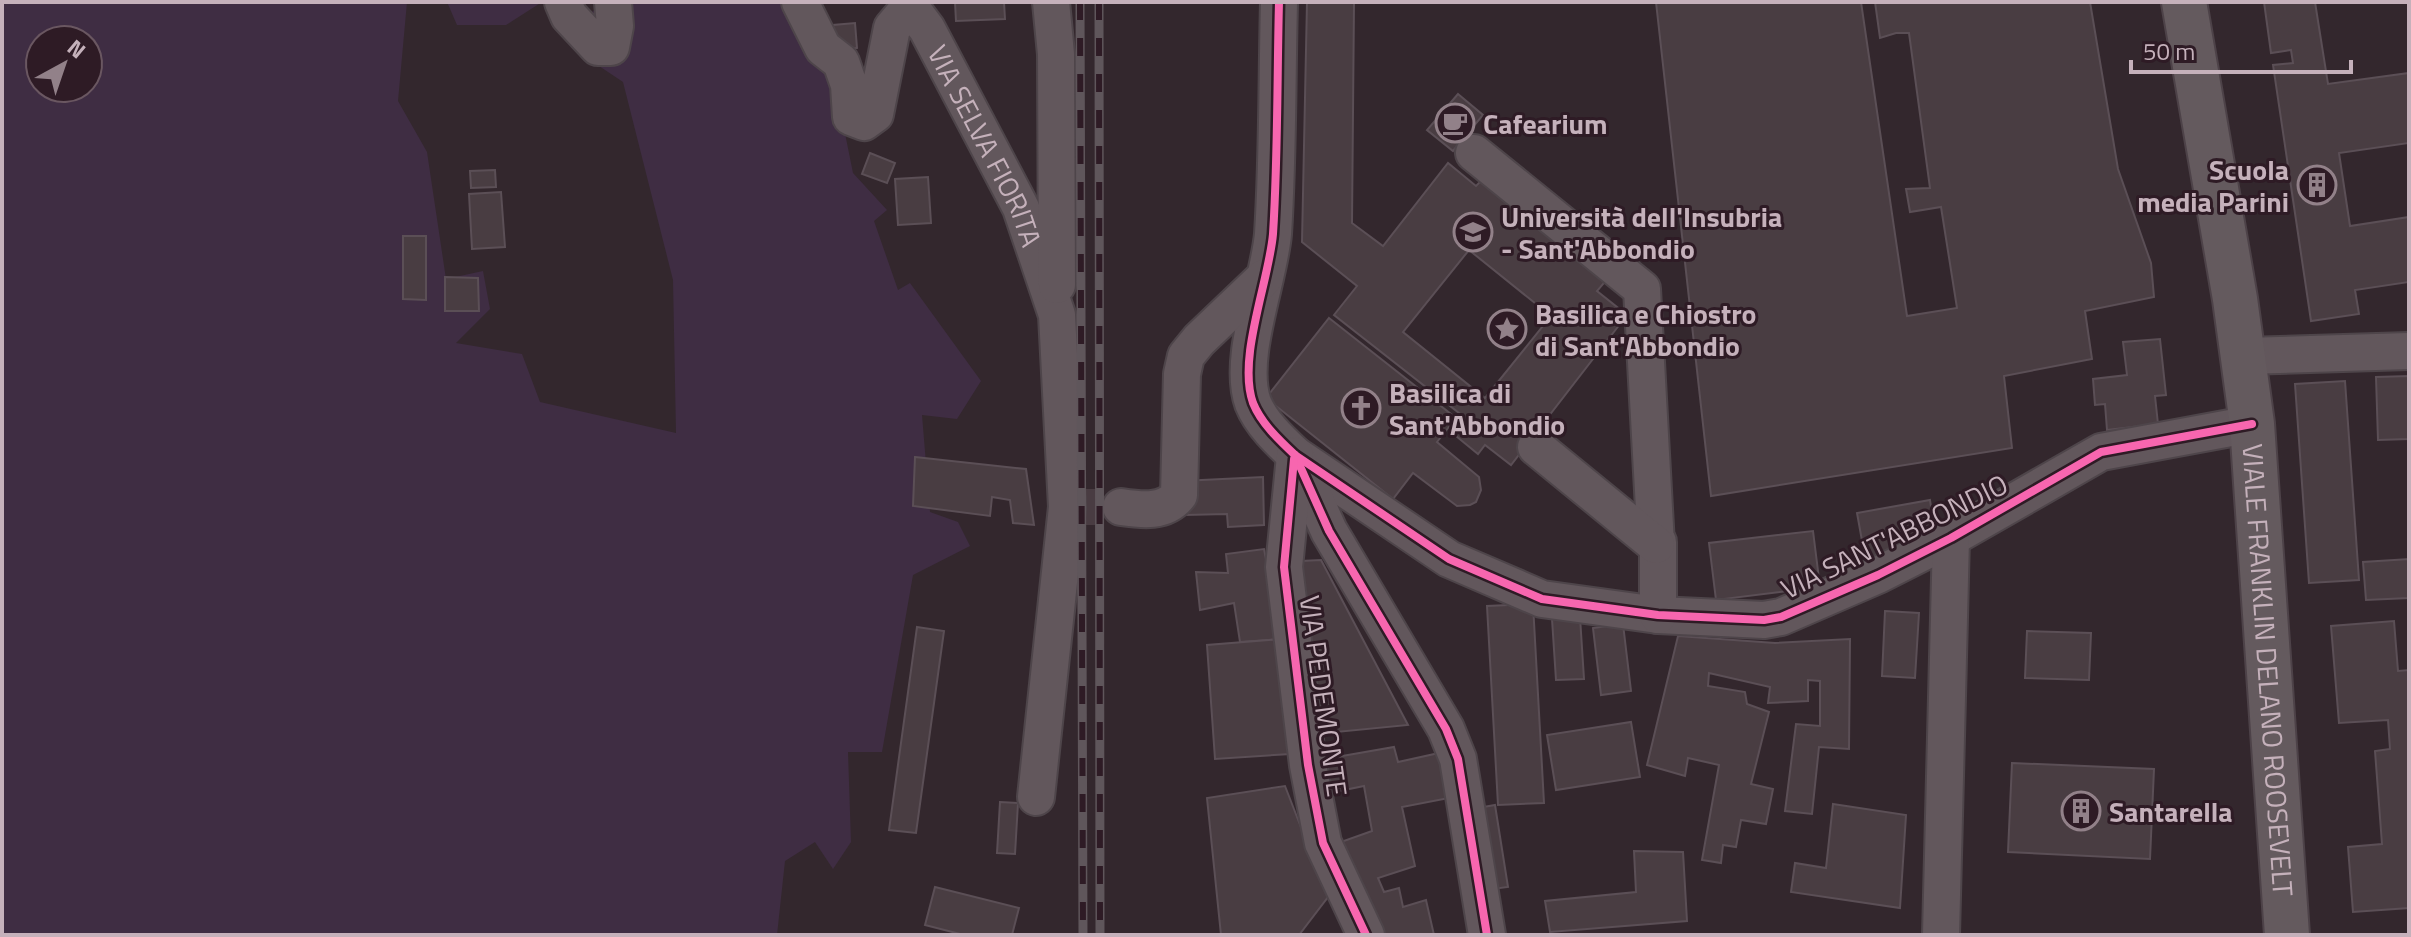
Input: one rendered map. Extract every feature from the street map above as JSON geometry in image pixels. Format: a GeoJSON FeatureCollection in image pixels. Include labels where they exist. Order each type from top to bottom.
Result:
{"type":"FeatureCollection","features":[{"type":"Feature","properties":{"kind":"main road","name":"VIALE FRANKLIN DELANO ROOSEVELT"},"geometry":{"type":"LineString","coordinates":[[2184,2],[2244,356],[2252,424],[2287,935]]}},
{"type":"Feature","properties":{"kind":"street"},"geometry":{"type":"LineString","coordinates":[[563,2],[569,16],[598,47],[611,47],[615,26],[613,2]]}},
{"type":"Feature","properties":{"kind":"street","name":"VIA SELVA FIORITA"},"geometry":{"type":"LineString","coordinates":[[800,2],[823,48],[841,62],[849,85],[851,117],[864,122],[875,114],[892,28],[903,15],[915,13],[927,29],[1021,208],[1057,315],[1067,507],[1036,797]]}},
{"type":"Feature","properties":{"kind":"street"},"geometry":{"type":"LineString","coordinates":[[1051,2],[1056,54],[1057,315]]}},
{"type":"Feature","properties":{"kind":"street"},"geometry":{"type":"LineString","coordinates":[[1279,2],[1272,237],[1251,348],[1249,376],[1253,403],[1273,434],[1295,455],[1329,531],[1446,729],[1458,759],[1487,935]]}},
{"type":"Feature","properties":{"kind":"street"},"geometry":{"type":"LineString","coordinates":[[1474,153],[1642,289],[1656,545]]}},
{"type":"Feature","properties":{"kind":"street"},"geometry":{"type":"LineString","coordinates":[[1138,508],[1171,505],[1179,495],[1182,374],[1186,356],[1264,278]]}},
{"type":"Feature","properties":{"kind":"street"},"geometry":{"type":"LineString","coordinates":[[2244,356],[2409,351]]}},
{"type":"Feature","properties":{"kind":"street","name":"VIA SANT'ABBONDIO"},"geometry":{"type":"LineString","coordinates":[[1295,455],[1449,559],[1542,599],[1658,615],[1764,620],[1781,617],[1878,575],[1951,538],[2101,452],[2252,424]]}},
{"type":"Feature","properties":{"kind":"street"},"geometry":{"type":"LineString","coordinates":[[1536,447],[1656,545]]}},
{"type":"Feature","properties":{"kind":"street","name":"VIA PEDEMONTE"},"geometry":{"type":"LineString","coordinates":[[1295,455],[1284,567],[1308,765],[1323,843],[1366,935]]}},
{"type":"Feature","properties":{"kind":"street"},"geometry":{"type":"LineString","coordinates":[[1941,935],[1951,538]]}},
{"type":"Feature","properties":{"kind":"street"},"geometry":{"type":"LineString","coordinates":[[1656,545],[1658,542],[1658,615]]}},
{"type":"Feature","properties":{"kind":"shaded area"},"geometry":{"type":"Polygon","coordinates":[[[2,2],[407,2],[398,101],[427,152],[446,279],[483,271],[490,309],[456,343],[522,354],[540,402],[676,433],[673,280],[623,82],[578,52],[588,14],[611,2],[780,2],[812,39],[832,69],[853,173],[887,210],[874,221],[898,290],[910,283],[981,381],[957,419],[922,415],[930,512],[958,522],[970,546],[913,575],[882,752],[848,752],[851,842],[833,869],[815,842],[785,861],[777,935],[2,935],[2,2]]]}},
{"type":"Feature","properties":{"kind":"shaded area"},"geometry":{"type":"Polygon","coordinates":[[[447,2],[542,2],[506,25],[457,25],[447,2]]]}},
{"type":"Feature","properties":{"kind":"building"},"geometry":{"type":"Polygon","coordinates":[[[955,2],[1004,2],[1005,19],[956,21],[955,2]]]}},
{"type":"Feature","properties":{"kind":"building","name":"Università dell'Insubria - Sant'Abbondio"},"geometry":{"type":"Polygon","coordinates":[[[1307,2],[1354,2],[1352,223],[1383,246],[1448,163],[1476,186],[1484,178],[1609,277],[1597,291],[1627,315],[1511,465],[1485,445],[1478,454],[1451,432],[1464,417],[1334,315],[1357,286],[1302,242],[1307,2]],[[1469,250],[1403,332],[1485,398],[1551,316],[1469,250]]]}},
{"type":"Feature","properties":{"kind":"building"},"geometry":{"type":"Polygon","coordinates":[[[1656,2],[1861,2],[1907,316],[1957,308],[1941,207],[1910,212],[1906,189],[1930,188],[1909,33],[1880,38],[1875,2],[2090,2],[2118,169],[2151,263],[2154,297],[2085,311],[2092,359],[2004,376],[2012,448],[1711,496],[1656,2]]]}},
{"type":"Feature","properties":{"kind":"building","name":"Scuola media Parini"},"geometry":{"type":"Polygon","coordinates":[[[2264,2],[2315,2],[2328,84],[2409,73],[2409,143],[2339,153],[2350,226],[2409,217],[2409,282],[2355,290],[2359,314],[2311,321],[2273,65],[2293,63],[2291,50],[2271,53],[2264,2]]]}},
{"type":"Feature","properties":{"kind":"building"},"geometry":{"type":"Polygon","coordinates":[[[855,23],[857,48],[835,51],[833,25],[855,23]]]}},
{"type":"Feature","properties":{"kind":"building","name":"Cafearium"},"geometry":{"type":"Polygon","coordinates":[[[1458,94],[1483,115],[1453,151],[1427,130],[1458,94]]]}},
{"type":"Feature","properties":{"kind":"building"},"geometry":{"type":"Polygon","coordinates":[[[870,153],[895,163],[887,183],[862,174],[870,153]]]}},
{"type":"Feature","properties":{"kind":"building"},"geometry":{"type":"Polygon","coordinates":[[[495,170],[496,187],[471,188],[470,171],[495,170]]]}},
{"type":"Feature","properties":{"kind":"building"},"geometry":{"type":"Polygon","coordinates":[[[928,177],[931,223],[898,225],[895,179],[928,177]]]}},
{"type":"Feature","properties":{"kind":"building"},"geometry":{"type":"Polygon","coordinates":[[[501,192],[505,247],[472,249],[469,194],[501,192]]]}},
{"type":"Feature","properties":{"kind":"building"},"geometry":{"type":"Polygon","coordinates":[[[403,236],[426,236],[426,300],[403,299],[403,236]]]}},
{"type":"Feature","properties":{"kind":"building"},"geometry":{"type":"Polygon","coordinates":[[[445,277],[478,278],[479,311],[445,311],[445,277]]]}},
{"type":"Feature","properties":{"kind":"building","name":"Basilica di Sant'Abbondio"},"geometry":{"type":"Polygon","coordinates":[[[1329,318],[1456,418],[1437,442],[1479,477],[1481,490],[1476,502],[1457,506],[1413,473],[1393,499],[1266,398],[1329,318]]]}},
{"type":"Feature","properties":{"kind":"building"},"geometry":{"type":"Polygon","coordinates":[[[2160,339],[2166,395],[2155,396],[2158,424],[2107,430],[2105,404],[2095,405],[2093,379],[2127,375],[2123,342],[2160,339]]]}},
{"type":"Feature","properties":{"kind":"building"},"geometry":{"type":"Polygon","coordinates":[[[2409,376],[2409,439],[2378,440],[2376,377],[2409,376]]]}},
{"type":"Feature","properties":{"kind":"building"},"geometry":{"type":"Polygon","coordinates":[[[2345,381],[2359,580],[2309,583],[2295,384],[2345,381]]]}},
{"type":"Feature","properties":{"kind":"building"},"geometry":{"type":"Polygon","coordinates":[[[915,457],[1026,469],[1034,525],[1013,523],[1010,500],[992,497],[990,516],[913,506],[915,457]]]}},
{"type":"Feature","properties":{"kind":"building"},"geometry":{"type":"Polygon","coordinates":[[[1263,477],[1264,525],[1228,527],[1227,514],[1185,515],[1182,481],[1263,477]]]}},
{"type":"Feature","properties":{"kind":"building"},"geometry":{"type":"Polygon","coordinates":[[[1930,500],[1934,527],[1866,563],[1857,513],[1930,500]]]}},
{"type":"Feature","properties":{"kind":"building"},"geometry":{"type":"Polygon","coordinates":[[[1813,531],[1820,587],[1716,600],[1709,543],[1813,531]]]}},
{"type":"Feature","properties":{"kind":"building"},"geometry":{"type":"Polygon","coordinates":[[[1264,549],[1281,639],[1240,642],[1234,603],[1200,610],[1196,572],[1228,573],[1226,554],[1264,549]]]}},
{"type":"Feature","properties":{"kind":"building"},"geometry":{"type":"Polygon","coordinates":[[[2409,559],[2409,598],[2366,600],[2363,562],[2409,559]]]}},
{"type":"Feature","properties":{"kind":"building"},"geometry":{"type":"Polygon","coordinates":[[[1321,560],[1408,725],[1306,735],[1301,561],[1321,560]]]}},
{"type":"Feature","properties":{"kind":"building"},"geometry":{"type":"Polygon","coordinates":[[[1533,604],[1544,803],[1498,805],[1487,606],[1533,604]]]}},
{"type":"Feature","properties":{"kind":"building"},"geometry":{"type":"Polygon","coordinates":[[[1885,611],[1919,613],[1915,678],[1882,676],[1885,611]]]}},
{"type":"Feature","properties":{"kind":"building"},"geometry":{"type":"Polygon","coordinates":[[[1580,617],[1584,679],[1556,680],[1552,619],[1580,617]]]}},
{"type":"Feature","properties":{"kind":"building"},"geometry":{"type":"Polygon","coordinates":[[[2394,621],[2398,671],[2409,670],[2409,908],[2353,912],[2348,847],[2382,844],[2375,751],[2390,749],[2388,720],[2339,723],[2331,626],[2394,621]]]}},
{"type":"Feature","properties":{"kind":"building"},"geometry":{"type":"Polygon","coordinates":[[[1623,624],[1631,691],[1601,695],[1593,628],[1623,624]]]}},
{"type":"Feature","properties":{"kind":"building"},"geometry":{"type":"Polygon","coordinates":[[[917,627],[944,631],[916,833],[889,830],[917,627]]]}},
{"type":"Feature","properties":{"kind":"building"},"geometry":{"type":"Polygon","coordinates":[[[2027,631],[2091,633],[2089,680],[2025,678],[2027,631]]]}},
{"type":"Feature","properties":{"kind":"building"},"geometry":{"type":"Polygon","coordinates":[[[1678,636],[1775,643],[1850,639],[1849,749],[1819,747],[1812,814],[1785,811],[1796,724],[1820,726],[1820,681],[1808,680],[1808,701],[1768,703],[1770,687],[1709,673],[1708,686],[1745,692],[1747,704],[1769,712],[1751,784],[1773,789],[1766,824],[1741,820],[1736,847],[1723,845],[1721,863],[1702,860],[1719,765],[1688,758],[1685,776],[1647,765],[1678,636]]]}},
{"type":"Feature","properties":{"kind":"building"},"geometry":{"type":"Polygon","coordinates":[[[1281,639],[1290,754],[1215,759],[1207,645],[1281,639]]]}},
{"type":"Feature","properties":{"kind":"building"},"geometry":{"type":"Polygon","coordinates":[[[1631,722],[1640,777],[1556,790],[1547,735],[1631,722]]]}},
{"type":"Feature","properties":{"kind":"building"},"geometry":{"type":"Polygon","coordinates":[[[1394,747],[1398,762],[1439,753],[1449,798],[1402,807],[1415,866],[1378,878],[1384,892],[1399,888],[1403,907],[1426,900],[1434,935],[1384,935],[1338,843],[1372,831],[1364,786],[1325,794],[1319,760],[1394,747]]]}},
{"type":"Feature","properties":{"kind":"building","name":"Santarella"},"geometry":{"type":"Polygon","coordinates":[[[2012,763],[2154,769],[2150,859],[2008,852],[2012,763]]]}},
{"type":"Feature","properties":{"kind":"building"},"geometry":{"type":"Polygon","coordinates":[[[1285,786],[1328,897],[1299,935],[1221,935],[1207,798],[1285,786]]]}},
{"type":"Feature","properties":{"kind":"building"},"geometry":{"type":"Polygon","coordinates":[[[1000,802],[1018,803],[1015,854],[997,853],[1000,802]]]}},
{"type":"Feature","properties":{"kind":"building"},"geometry":{"type":"Polygon","coordinates":[[[1833,804],[1906,815],[1900,908],[1791,892],[1795,863],[1826,868],[1833,804]]]}},
{"type":"Feature","properties":{"kind":"building"},"geometry":{"type":"Polygon","coordinates":[[[1495,805],[1508,887],[1485,890],[1472,809],[1495,805]]]}},
{"type":"Feature","properties":{"kind":"building"},"geometry":{"type":"Polygon","coordinates":[[[1634,851],[1683,852],[1687,921],[1550,932],[1545,901],[1636,892],[1634,851]]]}},
{"type":"Feature","properties":{"kind":"building"},"geometry":{"type":"Polygon","coordinates":[[[935,887],[1019,908],[1012,935],[964,935],[925,925],[935,887]]]}},
{"type":"Feature","properties":{"kind":"tunnel"},"geometry":{"type":"LineString","coordinates":[[1067,507],[1121,507]]}},
{"type":"Feature","properties":{"kind":"railway"},"geometry":{"type":"LineString","coordinates":[[1080,2],[1083,935]]}},
{"type":"Feature","properties":{"kind":"railway"},"geometry":{"type":"LineString","coordinates":[[1099,2],[1100,935]]}},
{"type":"Feature","properties":{"kind":"cycle path"},"geometry":{"type":"LineString","coordinates":[[1279,2],[1273,234],[1251,342],[1249,385],[1253,403],[1266,424],[1295,455],[1449,559],[1542,599],[1658,615],[1764,620],[1781,617],[1878,575],[1951,538],[2101,452],[2252,424]]}},
{"type":"Feature","properties":{"kind":"cycle path"},"geometry":{"type":"LineString","coordinates":[[1295,455],[1329,531],[1446,729],[1458,759],[1487,935]]}},
{"type":"Feature","properties":{"kind":"cycle path"},"geometry":{"type":"LineString","coordinates":[[1294,459],[1284,567],[1308,765],[1323,843],[1366,935]]}},
{"type":"Feature","properties":{"kind":"place","name":"Cafearium"},"geometry":{"type":"Point","coordinates":[1455,123]}},
{"type":"Feature","properties":{"kind":"place","name":"Scuola media Parini"},"geometry":{"type":"Point","coordinates":[2317,185]}},
{"type":"Feature","properties":{"kind":"place","name":"Università dell'Insubria - Sant'Abbondio"},"geometry":{"type":"Point","coordinates":[1473,232]}},
{"type":"Feature","properties":{"kind":"place","name":"Basilica e Chiostro di Sant'Abbondio"},"geometry":{"type":"Point","coordinates":[1507,329]}},
{"type":"Feature","properties":{"kind":"place","name":"Basilica di Sant'Abbondio"},"geometry":{"type":"Point","coordinates":[1361,408]}},
{"type":"Feature","properties":{"kind":"place","name":"Santarella"},"geometry":{"type":"Point","coordinates":[2081,811]}}]}
